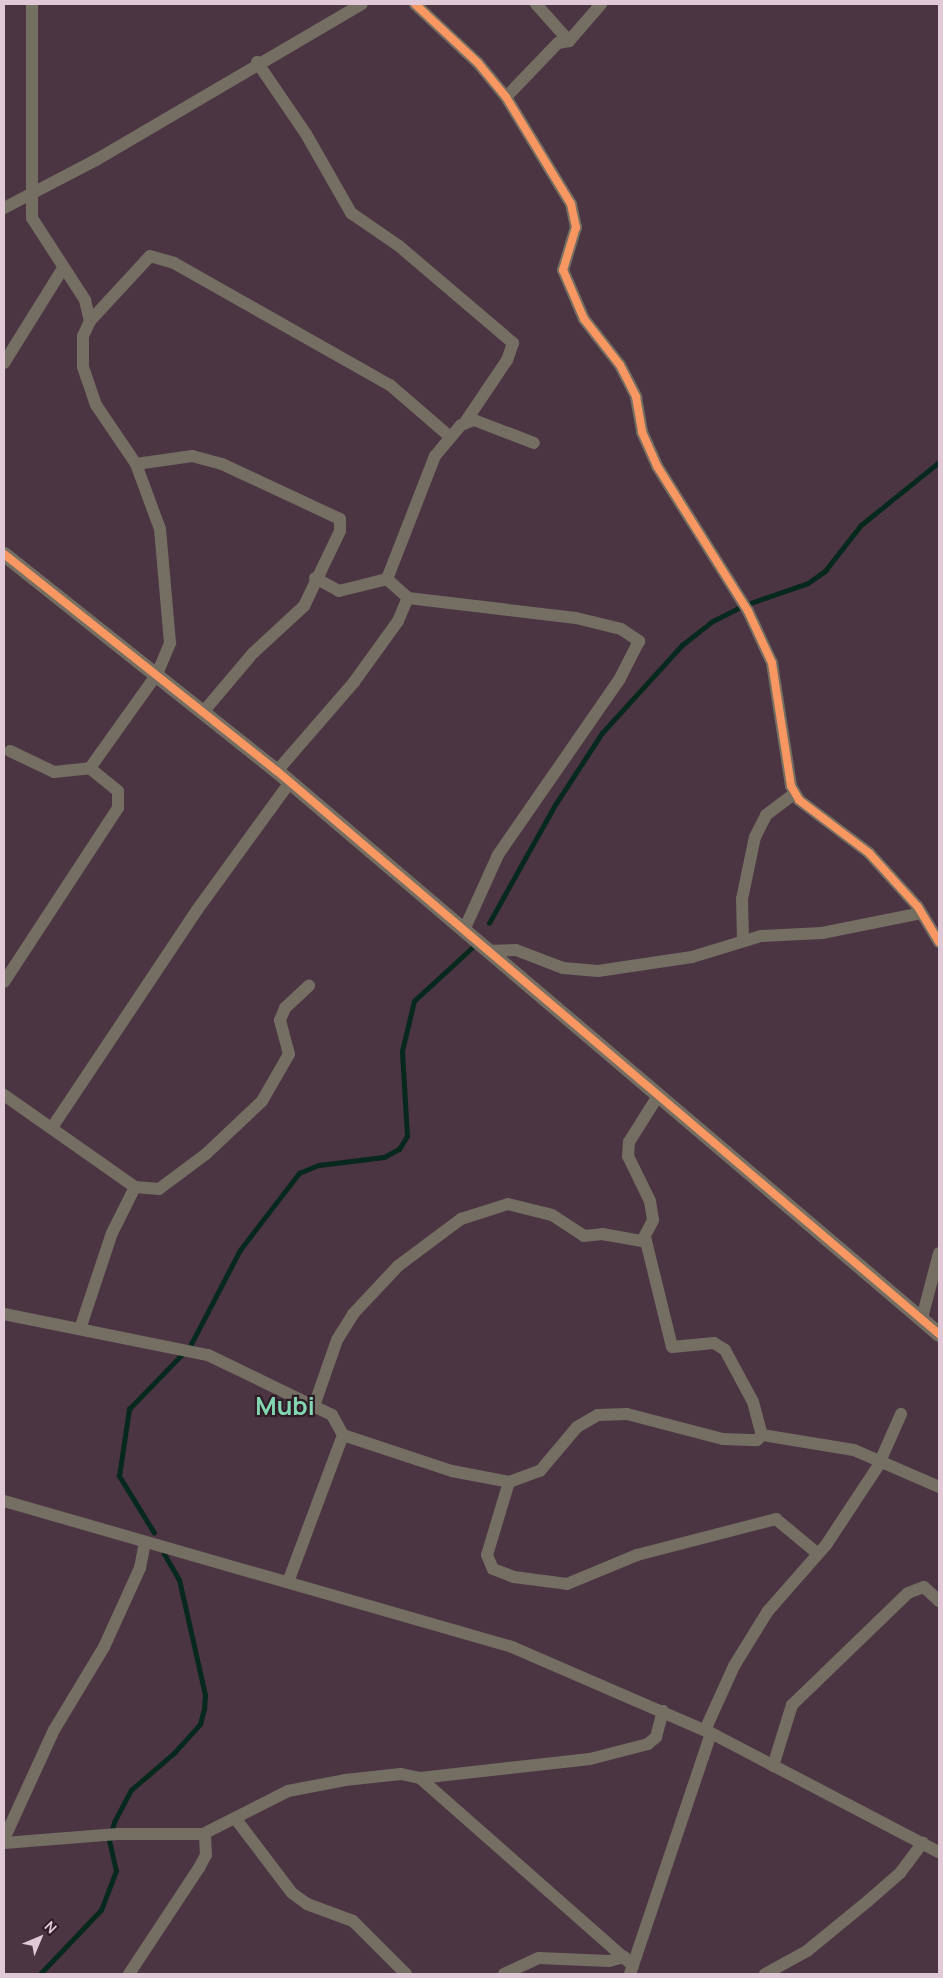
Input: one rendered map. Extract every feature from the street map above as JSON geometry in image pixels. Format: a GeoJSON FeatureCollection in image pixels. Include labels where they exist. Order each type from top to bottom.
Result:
{"type":"FeatureCollection","features":[{"type":"Feature","properties":{"kind":"street"},"geometry":{"type":"LineString","coordinates":[[32,4],[32,218],[62,270],[85,300],[90,321]]}},
{"type":"Feature","properties":{"kind":"street"},"geometry":{"type":"LineString","coordinates":[[4,208],[96,160],[256,62],[362,4]]}},
{"type":"Feature","properties":{"kind":"street"},"geometry":{"type":"LineString","coordinates":[[415,4],[478,63],[506,98],[545,158],[576,219],[563,270],[572,295],[584,319],[620,365],[636,397],[642,432],[657,466],[748,611],[772,663],[788,772],[796,793],[869,853],[921,912],[939,942]]}},
{"type":"Feature","properties":{"kind":"street"},"geometry":{"type":"LineString","coordinates":[[536,4],[569,41]]}},
{"type":"Feature","properties":{"kind":"street"},"geometry":{"type":"LineString","coordinates":[[506,98],[558,42],[569,41],[601,4]]}},
{"type":"Feature","properties":{"kind":"street"},"geometry":{"type":"LineString","coordinates":[[256,62],[306,134],[351,213],[399,246],[513,344],[507,360],[464,424]]}},
{"type":"Feature","properties":{"kind":"street"},"geometry":{"type":"LineString","coordinates":[[10,751],[54,772],[71,774],[90,768],[157,674],[170,643],[160,529],[136,464],[96,405],[82,367],[82,336],[90,321],[150,256],[157,255],[390,385],[449,436]]}},
{"type":"Feature","properties":{"kind":"street"},"geometry":{"type":"LineString","coordinates":[[4,363],[62,270]]}},
{"type":"Feature","properties":{"kind":"street"},"geometry":{"type":"LineString","coordinates":[[386,579],[435,456],[449,436],[464,424],[474,420],[534,443]]}},
{"type":"Feature","properties":{"kind":"street"},"geometry":{"type":"LineString","coordinates":[[136,464],[192,456],[222,464],[340,519],[340,532],[315,578],[304,606],[253,653],[204,711]]}},
{"type":"Feature","properties":{"kind":"street"},"geometry":{"type":"LineString","coordinates":[[4,554],[204,711],[277,771],[939,1334]]}},
{"type":"Feature","properties":{"kind":"street"},"geometry":{"type":"LineString","coordinates":[[315,578],[339,590],[386,579]]}},
{"type":"Feature","properties":{"kind":"street"},"geometry":{"type":"LineString","coordinates":[[386,579],[408,598],[576,618],[621,629],[639,641],[619,680],[498,854],[464,930]]}},
{"type":"Feature","properties":{"kind":"street"},"geometry":{"type":"LineString","coordinates":[[277,771],[354,682],[398,621],[408,598]]}},
{"type":"Feature","properties":{"kind":"street"},"geometry":{"type":"LineString","coordinates":[[4,982],[118,808],[118,791],[90,768]]}},
{"type":"Feature","properties":{"kind":"street"},"geometry":{"type":"LineString","coordinates":[[53,1126],[197,910],[290,782]]}},
{"type":"Feature","properties":{"kind":"street"},"geometry":{"type":"LineString","coordinates":[[743,940],[742,899],[755,837],[766,815],[796,793]]}},
{"type":"Feature","properties":{"kind":"street"},"geometry":{"type":"LineString","coordinates":[[488,950],[516,950],[563,968],[598,971],[692,957],[743,940],[822,933],[921,912]]}},
{"type":"Feature","properties":{"kind":"street"},"geometry":{"type":"LineString","coordinates":[[4,1095],[53,1126],[135,1187],[149,1191],[171,1182],[262,1101],[290,1054],[280,1020],[285,1008],[309,986]]}},
{"type":"Feature","properties":{"kind":"street"},"geometry":{"type":"LineString","coordinates":[[314,1406],[337,1340],[353,1314],[398,1266],[460,1219],[508,1204],[552,1214],[584,1236],[602,1234],[642,1241],[652,1220],[650,1201],[628,1156],[629,1142],[658,1096]]}},
{"type":"Feature","properties":{"kind":"street"},"geometry":{"type":"LineString","coordinates":[[80,1330],[112,1233],[135,1187]]}},
{"type":"Feature","properties":{"kind":"street"},"geometry":{"type":"LineString","coordinates":[[644,1237],[672,1347],[714,1343],[725,1350],[753,1402],[762,1435]]}},
{"type":"Feature","properties":{"kind":"street"},"geometry":{"type":"LineString","coordinates":[[922,1318],[939,1253]]}},
{"type":"Feature","properties":{"kind":"street"},"geometry":{"type":"LineString","coordinates":[[4,1314],[80,1330],[167,1344],[208,1355],[332,1415],[343,1434],[452,1471],[509,1482],[540,1471],[577,1427],[598,1415],[627,1414],[723,1438],[757,1440],[762,1435]]}},
{"type":"Feature","properties":{"kind":"street"},"geometry":{"type":"LineString","coordinates":[[629,1966],[708,1731],[734,1666],[768,1610],[817,1553],[880,1458],[901,1414]]}},
{"type":"Feature","properties":{"kind":"street"},"geometry":{"type":"LineString","coordinates":[[288,1582],[343,1434]]}},
{"type":"Feature","properties":{"kind":"street"},"geometry":{"type":"LineString","coordinates":[[762,1435],[880,1458],[939,1487]]}},
{"type":"Feature","properties":{"kind":"street"},"geometry":{"type":"LineString","coordinates":[[509,1482],[487,1555],[493,1569],[514,1577],[567,1584],[637,1555],[776,1519],[817,1553]]}},
{"type":"Feature","properties":{"kind":"street"},"geometry":{"type":"LineString","coordinates":[[4,1501],[512,1647],[708,1731],[939,1852]]}},
{"type":"Feature","properties":{"kind":"street"},"geometry":{"type":"LineString","coordinates":[[4,1839],[7,1824],[54,1730],[104,1647],[140,1568],[145,1543]]}},
{"type":"Feature","properties":{"kind":"street"},"geometry":{"type":"LineString","coordinates":[[773,1766],[792,1705],[913,1590],[924,1587],[939,1601]]}},
{"type":"Feature","properties":{"kind":"street"},"geometry":{"type":"LineString","coordinates":[[4,1843],[118,1834],[205,1834],[288,1791],[401,1774],[420,1778],[590,1759],[627,1750],[656,1737],[663,1711]]}},
{"type":"Feature","properties":{"kind":"street"},"geometry":{"type":"LineString","coordinates":[[420,1778],[629,1966]]}},
{"type":"Feature","properties":{"kind":"street"},"geometry":{"type":"LineString","coordinates":[[235,1818],[292,1893],[306,1904],[353,1921],[406,1974]]}},
{"type":"Feature","properties":{"kind":"street"},"geometry":{"type":"LineString","coordinates":[[129,1974],[199,1868],[206,1855],[205,1834]]}},
{"type":"Feature","properties":{"kind":"street"},"geometry":{"type":"LineString","coordinates":[[765,1974],[807,1951],[868,1901],[900,1874],[923,1843]]}},
{"type":"Feature","properties":{"kind":"street"},"geometry":{"type":"LineString","coordinates":[[504,1974],[539,1958],[608,1961],[629,1966]]}},
{"type":"Feature","properties":{"kind":"waterway"},"geometry":{"type":"LineString","coordinates":[[489,923],[555,805],[602,733],[682,645],[711,622],[742,606],[808,583],[825,571],[861,525],[939,462]]}},
{"type":"Feature","properties":{"kind":"waterway"},"geometry":{"type":"LineString","coordinates":[[154,1533],[119,1476],[129,1409],[190,1346],[240,1250],[299,1173],[319,1165],[384,1157],[399,1149],[407,1136],[402,1051],[414,1001],[476,944]]}},
{"type":"Feature","properties":{"kind":"waterway"},"geometry":{"type":"LineString","coordinates":[[40,1974],[101,1910],[116,1871],[109,1840],[114,1822],[131,1790],[174,1753],[200,1724],[205,1695],[179,1580],[164,1554]]}},
{"type":"Feature","properties":{"kind":"cycle path"},"geometry":{"type":"LineString","coordinates":[[415,4],[478,63],[506,97],[571,204],[576,227],[563,270],[584,319],[620,365],[636,397],[642,432],[657,466],[748,611],[772,663],[791,786],[799,800],[869,853],[918,907],[939,942]]}},
{"type":"Feature","properties":{"kind":"cycle path"},"geometry":{"type":"LineString","coordinates":[[4,554],[277,771],[939,1334]]}},
{"type":"Feature","properties":{"kind":"district","name":"Mubi"},"geometry":{"type":"Point","coordinates":[285,1406]}}]}
